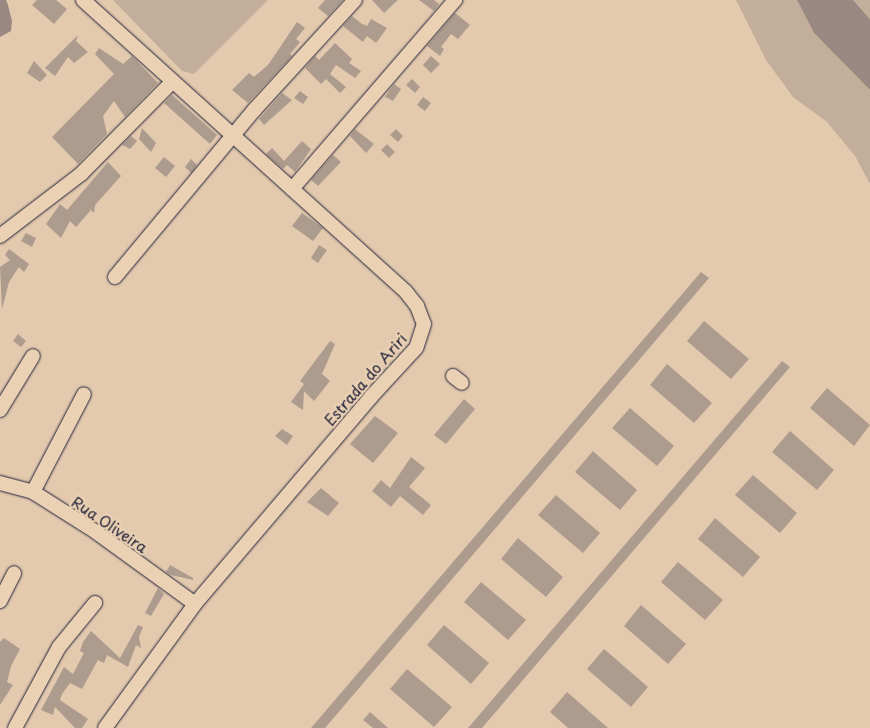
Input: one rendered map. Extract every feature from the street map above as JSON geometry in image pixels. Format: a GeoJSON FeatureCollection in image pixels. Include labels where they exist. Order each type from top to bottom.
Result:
{"type":"FeatureCollection","features":[{"type":"Feature","properties":{"kind":"street","name":"Estrada do Ariri"},"geometry":{"type":"LineString","coordinates":[[83,0],[172,82],[234,134],[406,292],[422,315],[422,335],[412,354],[371,397],[195,604],[104,728]]}},
{"type":"Feature","properties":{"kind":"street"},"geometry":{"type":"LineString","coordinates":[[115,277],[234,134],[355,0]]}},
{"type":"Feature","properties":{"kind":"street"},"geometry":{"type":"LineString","coordinates":[[292,189],[455,0]]}},
{"type":"Feature","properties":{"kind":"street"},"geometry":{"type":"LineString","coordinates":[[0,236],[81,174],[172,82]]}},
{"type":"Feature","properties":{"kind":"street"},"geometry":{"type":"LineString","coordinates":[[0,410],[33,356]]}},
{"type":"Feature","properties":{"kind":"street"},"geometry":{"type":"LineString","coordinates":[[33,492],[84,394]]}},
{"type":"Feature","properties":{"kind":"street","name":"Rua Oliveira"},"geometry":{"type":"LineString","coordinates":[[0,483],[33,492],[96,532],[195,604]]}},
{"type":"Feature","properties":{"kind":"street"},"geometry":{"type":"LineString","coordinates":[[0,600],[14,574]]}},
{"type":"Feature","properties":{"kind":"street"},"geometry":{"type":"LineString","coordinates":[[15,728],[59,647],[95,603]]}},
{"type":"Feature","properties":{"kind":"shaded area"},"geometry":{"type":"Polygon","coordinates":[[[0,0],[6,0],[12,21],[11,31],[0,37],[0,0]]]}},
{"type":"Feature","properties":{"kind":"shaded area"},"geometry":{"type":"Polygon","coordinates":[[[113,0],[268,0],[194,74],[182,71],[113,0]]]}},
{"type":"Feature","properties":{"kind":"shaded area"},"geometry":{"type":"Polygon","coordinates":[[[736,0],[797,0],[814,33],[870,90],[870,184],[855,156],[827,122],[793,97],[766,60],[736,0]]]}},
{"type":"Feature","properties":{"kind":"shaded area"},"geometry":{"type":"Polygon","coordinates":[[[797,0],[853,0],[870,19],[870,90],[814,33],[797,0]]]}},
{"type":"Feature","properties":{"kind":"shaded area"},"geometry":{"type":"Polygon","coordinates":[[[853,0],[870,0],[870,19],[853,0]]]}},
{"type":"Feature","properties":{"kind":"building"},"geometry":{"type":"Polygon","coordinates":[[[37,0],[56,0],[67,9],[54,24],[32,5],[37,0]]]}},
{"type":"Feature","properties":{"kind":"building"},"geometry":{"type":"Polygon","coordinates":[[[325,0],[343,0],[328,16],[318,8],[325,0]]]}},
{"type":"Feature","properties":{"kind":"building"},"geometry":{"type":"Polygon","coordinates":[[[372,0],[398,0],[384,13],[372,0]]]}},
{"type":"Feature","properties":{"kind":"building"},"geometry":{"type":"Polygon","coordinates":[[[419,0],[434,0],[439,4],[434,11],[419,0]]]}},
{"type":"Feature","properties":{"kind":"building"},"geometry":{"type":"Polygon","coordinates":[[[455,13],[470,25],[458,39],[451,34],[441,47],[444,49],[440,56],[427,46],[455,13]]]}},
{"type":"Feature","properties":{"kind":"building"},"geometry":{"type":"Polygon","coordinates":[[[352,16],[367,26],[371,19],[387,28],[376,43],[367,36],[363,42],[343,26],[352,16]]]}},
{"type":"Feature","properties":{"kind":"building"},"geometry":{"type":"Polygon","coordinates":[[[297,22],[305,28],[296,39],[300,42],[290,54],[292,56],[248,103],[232,90],[249,73],[254,77],[268,65],[297,22]]]}},
{"type":"Feature","properties":{"kind":"building"},"geometry":{"type":"Polygon","coordinates":[[[78,35],[76,41],[88,52],[74,63],[68,57],[55,76],[45,68],[78,35]]]}},
{"type":"Feature","properties":{"kind":"building"},"geometry":{"type":"Polygon","coordinates":[[[335,43],[352,59],[349,63],[361,71],[355,78],[336,65],[330,74],[346,87],[340,93],[326,79],[321,84],[305,68],[315,56],[319,60],[335,43]]]}},
{"type":"Feature","properties":{"kind":"building"},"geometry":{"type":"Polygon","coordinates":[[[99,48],[123,64],[132,56],[158,83],[125,117],[114,101],[103,116],[107,134],[78,164],[52,137],[114,74],[95,54],[99,48]]]}},
{"type":"Feature","properties":{"kind":"building"},"geometry":{"type":"Polygon","coordinates":[[[431,56],[440,64],[431,73],[423,65],[431,56]]]}},
{"type":"Feature","properties":{"kind":"building"},"geometry":{"type":"Polygon","coordinates":[[[34,61],[47,75],[40,82],[27,73],[34,61]]]}},
{"type":"Feature","properties":{"kind":"building"},"geometry":{"type":"Polygon","coordinates":[[[412,79],[420,87],[415,93],[406,85],[412,79]]]}},
{"type":"Feature","properties":{"kind":"building"},"geometry":{"type":"Polygon","coordinates":[[[394,84],[401,89],[393,101],[385,97],[394,84]]]}},
{"type":"Feature","properties":{"kind":"building"},"geometry":{"type":"Polygon","coordinates":[[[300,91],[308,97],[303,104],[294,98],[300,91]]]}},
{"type":"Feature","properties":{"kind":"building"},"geometry":{"type":"Polygon","coordinates":[[[282,93],[292,100],[264,125],[259,119],[282,93]]]}},
{"type":"Feature","properties":{"kind":"building"},"geometry":{"type":"Polygon","coordinates":[[[172,95],[217,135],[210,144],[164,103],[172,95]]]}},
{"type":"Feature","properties":{"kind":"building"},"geometry":{"type":"Polygon","coordinates":[[[423,97],[431,103],[425,111],[417,105],[423,97]]]}},
{"type":"Feature","properties":{"kind":"building"},"geometry":{"type":"Polygon","coordinates":[[[142,128],[156,143],[151,152],[139,139],[142,128]]]}},
{"type":"Feature","properties":{"kind":"building"},"geometry":{"type":"Polygon","coordinates":[[[355,129],[374,144],[366,153],[350,136],[355,129]]]}},
{"type":"Feature","properties":{"kind":"building"},"geometry":{"type":"Polygon","coordinates":[[[396,129],[403,136],[398,142],[390,135],[396,129]]]}},
{"type":"Feature","properties":{"kind":"building"},"geometry":{"type":"Polygon","coordinates":[[[131,136],[137,141],[130,149],[122,145],[131,136]]]}},
{"type":"Feature","properties":{"kind":"building"},"geometry":{"type":"Polygon","coordinates":[[[302,141],[311,149],[295,172],[287,165],[283,169],[266,154],[272,148],[284,161],[302,141]]]}},
{"type":"Feature","properties":{"kind":"building"},"geometry":{"type":"Polygon","coordinates":[[[387,144],[395,152],[389,158],[381,150],[387,144]]]}},
{"type":"Feature","properties":{"kind":"building"},"geometry":{"type":"Polygon","coordinates":[[[333,155],[341,162],[318,186],[311,180],[333,155]]]}},
{"type":"Feature","properties":{"kind":"building"},"geometry":{"type":"Polygon","coordinates":[[[164,157],[175,166],[166,177],[155,168],[164,157]]]}},
{"type":"Feature","properties":{"kind":"building"},"geometry":{"type":"Polygon","coordinates":[[[191,159],[197,165],[191,173],[185,167],[191,159]]]}},
{"type":"Feature","properties":{"kind":"building"},"geometry":{"type":"Polygon","coordinates":[[[108,162],[121,176],[95,205],[94,213],[91,210],[76,227],[70,221],[61,238],[46,224],[60,204],[67,210],[108,162]]]}},
{"type":"Feature","properties":{"kind":"building"},"geometry":{"type":"Polygon","coordinates":[[[302,213],[323,228],[313,241],[292,226],[302,213]]]}},
{"type":"Feature","properties":{"kind":"building"},"geometry":{"type":"Polygon","coordinates":[[[26,233],[36,238],[32,247],[21,241],[26,233]]]}},
{"type":"Feature","properties":{"kind":"building"},"geometry":{"type":"Polygon","coordinates":[[[319,245],[327,250],[318,263],[311,258],[319,245]]]}},
{"type":"Feature","properties":{"kind":"building"},"geometry":{"type":"Polygon","coordinates":[[[9,249],[29,264],[24,272],[19,267],[9,282],[2,309],[0,267],[10,260],[5,255],[9,249]]]}},
{"type":"Feature","properties":{"kind":"building"},"geometry":{"type":"Polygon","coordinates":[[[701,272],[709,278],[325,728],[311,728],[701,272]]]}},
{"type":"Feature","properties":{"kind":"building"},"geometry":{"type":"Polygon","coordinates":[[[704,321],[749,359],[731,379],[687,341],[704,321]]]}},
{"type":"Feature","properties":{"kind":"building"},"geometry":{"type":"Polygon","coordinates":[[[18,334],[26,341],[21,347],[13,341],[18,334]]]}},
{"type":"Feature","properties":{"kind":"building"},"geometry":{"type":"Polygon","coordinates":[[[330,341],[335,344],[322,374],[330,381],[314,401],[304,391],[303,410],[291,402],[304,384],[300,381],[330,341]]]}},
{"type":"Feature","properties":{"kind":"building"},"geometry":{"type":"Polygon","coordinates":[[[782,361],[790,367],[482,728],[468,728],[782,361]]]}},
{"type":"Feature","properties":{"kind":"building"},"geometry":{"type":"Polygon","coordinates":[[[667,364],[712,403],[694,423],[650,385],[667,364]]]}},
{"type":"Feature","properties":{"kind":"building"},"geometry":{"type":"Polygon","coordinates":[[[827,388],[870,425],[854,446],[810,408],[827,388]]]}},
{"type":"Feature","properties":{"kind":"building"},"geometry":{"type":"Polygon","coordinates":[[[464,399],[475,409],[446,444],[434,435],[464,399]]]}},
{"type":"Feature","properties":{"kind":"building"},"geometry":{"type":"Polygon","coordinates":[[[630,408],[674,446],[657,466],[612,428],[630,408]]]}},
{"type":"Feature","properties":{"kind":"building"},"geometry":{"type":"Polygon","coordinates":[[[375,416],[398,433],[373,463],[350,444],[375,416]]]}},
{"type":"Feature","properties":{"kind":"building"},"geometry":{"type":"Polygon","coordinates":[[[282,429],[293,436],[287,445],[275,436],[282,429]]]}},
{"type":"Feature","properties":{"kind":"building"},"geometry":{"type":"Polygon","coordinates":[[[790,431],[834,470],[817,490],[772,452],[790,431]]]}},
{"type":"Feature","properties":{"kind":"building"},"geometry":{"type":"Polygon","coordinates":[[[593,451],[637,490],[620,510],[575,472],[593,451]]]}},
{"type":"Feature","properties":{"kind":"building"},"geometry":{"type":"Polygon","coordinates":[[[411,457],[425,468],[409,487],[431,505],[423,515],[400,496],[391,507],[372,491],[381,480],[390,488],[411,457]]]}},
{"type":"Feature","properties":{"kind":"building"},"geometry":{"type":"Polygon","coordinates":[[[753,475],[797,513],[780,533],[735,495],[753,475]]]}},
{"type":"Feature","properties":{"kind":"building"},"geometry":{"type":"Polygon","coordinates":[[[321,488],[339,503],[328,516],[307,502],[321,488]]]}},
{"type":"Feature","properties":{"kind":"building"},"geometry":{"type":"Polygon","coordinates":[[[556,495],[600,533],[583,553],[538,515],[556,495]]]}},
{"type":"Feature","properties":{"kind":"building"},"geometry":{"type":"Polygon","coordinates":[[[715,518],[760,557],[743,577],[698,539],[715,518]]]}},
{"type":"Feature","properties":{"kind":"building"},"geometry":{"type":"Polygon","coordinates":[[[518,538],[563,577],[546,597],[501,559],[518,538]]]}},
{"type":"Feature","properties":{"kind":"building"},"geometry":{"type":"Polygon","coordinates":[[[678,562],[723,600],[705,620],[661,582],[678,562]]]}},
{"type":"Feature","properties":{"kind":"building"},"geometry":{"type":"Polygon","coordinates":[[[170,565],[193,578],[193,580],[166,572],[170,565]]]}},
{"type":"Feature","properties":{"kind":"building"},"geometry":{"type":"Polygon","coordinates":[[[481,582],[526,620],[508,640],[464,602],[481,582]]]}},
{"type":"Feature","properties":{"kind":"building"},"geometry":{"type":"Polygon","coordinates":[[[158,588],[164,594],[151,616],[145,613],[158,588]]]}},
{"type":"Feature","properties":{"kind":"building"},"geometry":{"type":"Polygon","coordinates":[[[641,605],[686,644],[668,664],[624,626],[641,605]]]}},
{"type":"Feature","properties":{"kind":"building"},"geometry":{"type":"Polygon","coordinates":[[[138,625],[143,627],[139,637],[141,648],[136,645],[128,667],[107,655],[104,663],[98,660],[82,689],[70,683],[62,694],[60,700],[88,719],[82,728],[75,728],[55,707],[53,715],[41,710],[64,667],[73,674],[84,653],[80,651],[83,642],[91,631],[120,658],[138,625]]]}},
{"type":"Feature","properties":{"kind":"building"},"geometry":{"type":"Polygon","coordinates":[[[444,625],[489,663],[471,684],[427,645],[444,625]]]}},
{"type":"Feature","properties":{"kind":"building"},"geometry":{"type":"Polygon","coordinates":[[[4,638],[20,649],[11,666],[7,682],[13,685],[0,705],[0,642],[4,638]]]}},
{"type":"Feature","properties":{"kind":"building"},"geometry":{"type":"Polygon","coordinates":[[[604,649],[648,687],[631,707],[587,669],[604,649]]]}},
{"type":"Feature","properties":{"kind":"building"},"geometry":{"type":"Polygon","coordinates":[[[407,669],[452,707],[434,727],[390,689],[407,669]]]}},
{"type":"Feature","properties":{"kind":"building"},"geometry":{"type":"Polygon","coordinates":[[[567,692],[608,728],[568,728],[550,712],[567,692]]]}},
{"type":"Feature","properties":{"kind":"building"},"geometry":{"type":"Polygon","coordinates":[[[370,712],[388,728],[373,728],[363,720],[370,712]]]}}]}
